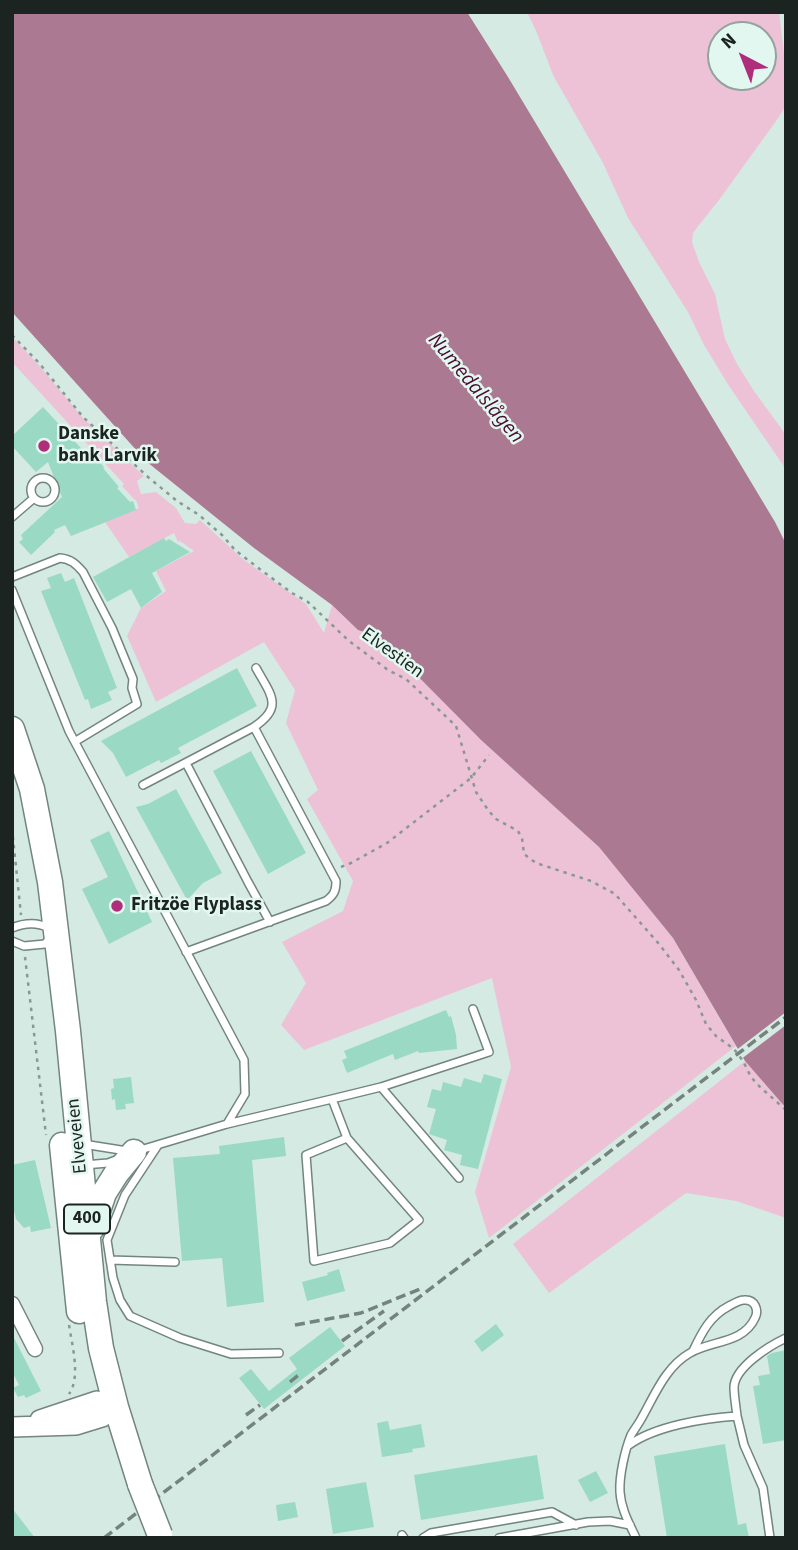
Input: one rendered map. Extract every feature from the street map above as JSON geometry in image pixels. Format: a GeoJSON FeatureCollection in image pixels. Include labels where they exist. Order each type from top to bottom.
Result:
{"type":"FeatureCollection","features":[{"type":"Feature","properties":{"kind":"highway","name":"Elveveien"},"geometry":{"type":"LineString","coordinates":[[12,729],[32,789],[45,851],[48,933]]}},
{"type":"Feature","properties":{"kind":"highway","name":"Elveveien"},"geometry":{"type":"LineString","coordinates":[[12,737],[48,933],[74,1155],[89,1239],[105,1408]]}},
{"type":"Feature","properties":{"kind":"highway","name":"400"},"geometry":{"type":"LineString","coordinates":[[89,1239],[104,1193],[134,1152]]}},
{"type":"Feature","properties":{"kind":"highway","name":"Elveveien"},"geometry":{"type":"LineString","coordinates":[[74,1155],[76,1293],[84,1348],[133,1489],[155,1537]]}},
{"type":"Feature","properties":{"kind":"main road"},"geometry":{"type":"LineString","coordinates":[[17,1427],[105,1408]]}},
{"type":"Feature","properties":{"kind":"street"},"geometry":{"type":"LineString","coordinates":[[12,1304],[35,1349]]}},
{"type":"Feature","properties":{"kind":"lane"},"geometry":{"type":"LineString","coordinates":[[12,517],[34,498]]}},
{"type":"Feature","properties":{"kind":"lane"},"geometry":{"type":"LineString","coordinates":[[12,577],[60,558],[77,564],[112,628],[133,679],[132,688],[137,704],[76,741]]}},
{"type":"Feature","properties":{"kind":"lane"},"geometry":{"type":"LineString","coordinates":[[12,590],[62,715],[244,1060],[244,1094],[227,1124]]}},
{"type":"Feature","properties":{"kind":"lane"},"geometry":{"type":"LineString","coordinates":[[143,785],[266,719],[271,713],[272,702],[270,692],[256,668]]}},
{"type":"Feature","properties":{"kind":"lane"},"geometry":{"type":"LineString","coordinates":[[186,952],[326,901],[336,891],[336,881],[331,870],[254,727]]}},
{"type":"Feature","properties":{"kind":"lane"},"geometry":{"type":"LineString","coordinates":[[186,763],[270,922]]}},
{"type":"Feature","properties":{"kind":"lane"},"geometry":{"type":"LineString","coordinates":[[12,928],[22,924],[48,933]]}},
{"type":"Feature","properties":{"kind":"lane"},"geometry":{"type":"LineString","coordinates":[[12,941],[24,946],[48,933]]}},
{"type":"Feature","properties":{"kind":"lane"},"geometry":{"type":"LineString","coordinates":[[74,1155],[108,1163],[134,1152],[227,1124],[381,1087],[489,1052],[473,1009]]}},
{"type":"Feature","properties":{"kind":"lane"},"geometry":{"type":"LineString","coordinates":[[381,1087],[459,1178]]}},
{"type":"Feature","properties":{"kind":"lane"},"geometry":{"type":"LineString","coordinates":[[332,1099],[347,1138],[419,1220],[390,1243],[314,1261],[306,1155],[347,1138]]}},
{"type":"Feature","properties":{"kind":"lane"},"geometry":{"type":"LineString","coordinates":[[159,1144],[125,1195],[107,1240],[113,1278],[120,1300],[130,1316],[180,1338],[231,1354],[279,1353]]}},
{"type":"Feature","properties":{"kind":"lane"},"geometry":{"type":"LineString","coordinates":[[74,1155],[134,1152]]}},
{"type":"Feature","properties":{"kind":"lane"},"geometry":{"type":"LineString","coordinates":[[110,1260],[175,1262]]}},
{"type":"Feature","properties":{"kind":"lane"},"geometry":{"type":"LineString","coordinates":[[636,1538],[624,1512],[620,1492],[625,1455],[632,1433],[670,1370],[682,1358],[693,1351],[740,1335],[746,1330],[756,1316],[757,1311],[752,1301],[734,1303],[718,1312],[708,1323],[693,1351]]}},
{"type":"Feature","properties":{"kind":"lane"},"geometry":{"type":"LineString","coordinates":[[770,1538],[763,1488],[744,1445],[734,1387],[743,1368],[771,1345],[786,1338]]}},
{"type":"Feature","properties":{"kind":"lane"},"geometry":{"type":"LineString","coordinates":[[628,1446],[652,1432],[720,1417],[737,1416]]}},
{"type":"Feature","properties":{"kind":"lane"},"geometry":{"type":"LineString","coordinates":[[423,1538],[431,1533],[552,1512],[576,1525]]}},
{"type":"Feature","properties":{"kind":"lane"},"geometry":{"type":"LineString","coordinates":[[499,1538],[610,1521],[630,1525]]}},
{"type":"Feature","properties":{"kind":"path","name":"Elvestien"},"geometry":{"type":"LineString","coordinates":[[12,335],[40,364],[83,417],[148,477],[205,520],[257,568],[308,602],[349,641],[388,670],[406,678],[456,726],[476,792],[496,819],[518,831],[522,838],[524,854],[536,863],[591,880],[614,894],[679,970],[706,1024],[716,1036],[734,1049],[751,1077],[786,1110]]}},
{"type":"Feature","properties":{"kind":"path"},"geometry":{"type":"LineString","coordinates":[[331,870],[351,863],[387,843],[471,778],[489,755]]}},
{"type":"Feature","properties":{"kind":"shaded area"},"geometry":{"type":"Polygon","coordinates":[[[527,12],[779,12],[786,71],[786,105],[693,233],[692,242],[715,294],[725,339],[737,364],[786,435],[786,471],[729,386],[688,312],[628,218],[603,163],[553,75],[527,12]]]}},
{"type":"Feature","properties":{"kind":"shaded area"},"geometry":{"type":"Polygon","coordinates":[[[12,337],[83,418],[144,476],[137,481],[141,494],[156,492],[176,508],[185,523],[196,524],[200,520],[244,560],[306,604],[324,633],[332,605],[358,630],[379,637],[481,740],[599,847],[673,938],[736,1046],[489,1238],[475,1192],[511,1067],[492,978],[304,1050],[281,1025],[306,983],[282,942],[343,911],[353,881],[307,799],[318,790],[286,723],[295,690],[264,642],[156,702],[127,636],[141,608],[166,591],[156,571],[194,551],[178,542],[174,533],[129,557],[105,522],[139,508],[136,500],[12,362],[12,337]]]}},
{"type":"Feature","properties":{"kind":"shaded area"},"geometry":{"type":"Polygon","coordinates":[[[745,1061],[786,1108],[786,1218],[736,1201],[686,1193],[549,1293],[513,1244],[745,1061]]]}},
{"type":"Feature","properties":{"kind":"water","name":"Numedalslågen"},"geometry":{"type":"Polygon","coordinates":[[[12,12],[467,12],[786,544],[786,1108],[745,1061],[673,938],[599,847],[481,740],[379,637],[358,630],[332,605],[254,548],[147,462],[12,312],[12,12]]]}},
{"type":"Feature","properties":{"kind":"pier"},"geometry":{"type":"Polygon","coordinates":[[[786,1012],[786,1025],[740,1060],[735,1051],[786,1012]]]}},
{"type":"Feature","properties":{"kind":"building"},"geometry":{"type":"Polygon","coordinates":[[[43,407],[92,460],[96,458],[119,487],[117,488],[130,502],[133,501],[136,510],[71,536],[65,525],[54,530],[31,555],[19,542],[23,539],[21,535],[62,497],[48,462],[36,472],[12,446],[12,436],[43,407]]]}},
{"type":"Feature","properties":{"kind":"building"},"geometry":{"type":"Polygon","coordinates":[[[164,538],[190,552],[152,573],[162,592],[141,608],[131,589],[107,602],[93,577],[164,538]]]}},
{"type":"Feature","properties":{"kind":"building"},"geometry":{"type":"Polygon","coordinates":[[[61,573],[65,582],[74,578],[117,688],[108,692],[112,700],[91,709],[41,591],[51,588],[47,578],[61,573]]]}},
{"type":"Feature","properties":{"kind":"building"},"geometry":{"type":"Polygon","coordinates":[[[237,668],[257,706],[178,748],[181,753],[161,763],[159,760],[126,777],[113,753],[101,741],[237,668]]]}},
{"type":"Feature","properties":{"kind":"building"},"geometry":{"type":"Polygon","coordinates":[[[251,751],[306,853],[268,874],[213,771],[251,751]]]}},
{"type":"Feature","properties":{"kind":"building"},"geometry":{"type":"Polygon","coordinates":[[[176,789],[222,873],[203,883],[187,900],[136,807],[148,804],[176,789]]]}},
{"type":"Feature","properties":{"kind":"building","name":"Fritzöe Flyplass"},"geometry":{"type":"Polygon","coordinates":[[[109,831],[152,922],[109,944],[82,889],[108,877],[90,840],[109,831]]]}},
{"type":"Feature","properties":{"kind":"building"},"geometry":{"type":"Polygon","coordinates":[[[446,1010],[449,1017],[451,1016],[457,1049],[418,1051],[395,1060],[393,1054],[347,1073],[342,1060],[347,1058],[344,1051],[446,1010]]]}},
{"type":"Feature","properties":{"kind":"building"},"geometry":{"type":"Polygon","coordinates":[[[484,1074],[502,1079],[478,1169],[460,1165],[462,1155],[444,1150],[447,1140],[429,1134],[436,1109],[427,1107],[432,1089],[441,1091],[443,1082],[461,1087],[464,1078],[481,1083],[484,1074]]]}},
{"type":"Feature","properties":{"kind":"building"},"geometry":{"type":"Polygon","coordinates":[[[131,1077],[134,1103],[125,1104],[126,1109],[116,1110],[115,1099],[112,1100],[113,1079],[131,1077]]]}},
{"type":"Feature","properties":{"kind":"building"},"geometry":{"type":"Polygon","coordinates":[[[284,1137],[286,1156],[252,1160],[264,1302],[227,1307],[222,1258],[182,1261],[173,1158],[220,1154],[219,1146],[284,1137]]]}},
{"type":"Feature","properties":{"kind":"building"},"geometry":{"type":"Polygon","coordinates":[[[35,1160],[51,1228],[31,1232],[30,1226],[24,1228],[16,1219],[12,1202],[12,1165],[35,1160]]]}},
{"type":"Feature","properties":{"kind":"building"},"geometry":{"type":"Polygon","coordinates":[[[339,1269],[345,1291],[307,1301],[302,1282],[339,1269]]]}},
{"type":"Feature","properties":{"kind":"building"},"geometry":{"type":"Polygon","coordinates":[[[496,1324],[504,1335],[482,1352],[474,1341],[496,1324]]]}},
{"type":"Feature","properties":{"kind":"building"},"geometry":{"type":"Polygon","coordinates":[[[330,1327],[345,1346],[264,1409],[239,1378],[251,1369],[269,1391],[297,1369],[289,1358],[330,1327]]]}},
{"type":"Feature","properties":{"kind":"building"},"geometry":{"type":"Polygon","coordinates":[[[12,1334],[41,1391],[26,1398],[24,1395],[18,1397],[13,1388],[19,1385],[12,1371],[12,1334]]]}},
{"type":"Feature","properties":{"kind":"building"},"geometry":{"type":"Polygon","coordinates":[[[786,1350],[786,1440],[763,1444],[753,1386],[760,1385],[758,1376],[770,1374],[767,1356],[786,1350]]]}},
{"type":"Feature","properties":{"kind":"building"},"geometry":{"type":"Polygon","coordinates":[[[388,1421],[390,1430],[421,1424],[425,1447],[412,1449],[413,1452],[382,1457],[377,1423],[388,1421]]]}},
{"type":"Feature","properties":{"kind":"building"},"geometry":{"type":"Polygon","coordinates":[[[725,1444],[738,1525],[746,1523],[749,1538],[667,1538],[654,1456],[725,1444]]]}},
{"type":"Feature","properties":{"kind":"building"},"geometry":{"type":"Polygon","coordinates":[[[537,1455],[544,1499],[421,1520],[414,1475],[537,1455]]]}},
{"type":"Feature","properties":{"kind":"building"},"geometry":{"type":"Polygon","coordinates":[[[596,1471],[608,1493],[590,1502],[578,1480],[596,1471]]]}},
{"type":"Feature","properties":{"kind":"building"},"geometry":{"type":"Polygon","coordinates":[[[366,1482],[374,1527],[333,1534],[326,1489],[366,1482]]]}},
{"type":"Feature","properties":{"kind":"building"},"geometry":{"type":"Polygon","coordinates":[[[295,1502],[298,1517],[278,1521],[276,1505],[295,1502]]]}},
{"type":"Feature","properties":{"kind":"building"},"geometry":{"type":"Polygon","coordinates":[[[12,1508],[35,1538],[12,1538],[12,1508]]]}},
{"type":"Feature","properties":{"kind":"railway"},"geometry":{"type":"LineString","coordinates":[[104,1538],[786,1017]]}},
{"type":"Feature","properties":{"kind":"railway"},"geometry":{"type":"LineString","coordinates":[[295,1325],[361,1313],[420,1289]]}},
{"type":"Feature","properties":{"kind":"railway"},"geometry":{"type":"LineString","coordinates":[[342,1341],[384,1311]]}},
{"type":"Feature","properties":{"kind":"railway"},"geometry":{"type":"LineString","coordinates":[[290,1382],[301,1373]]}},
{"type":"Feature","properties":{"kind":"railway"},"geometry":{"type":"LineString","coordinates":[[246,1415],[260,1405]]}},
{"type":"Feature","properties":{"kind":"place","name":"Danske bank Larvik"},"geometry":{"type":"Point","coordinates":[44,446]}},
{"type":"Feature","properties":{"kind":"place","name":"Fritzöe Flyplass"},"geometry":{"type":"Point","coordinates":[117,906]}}]}
